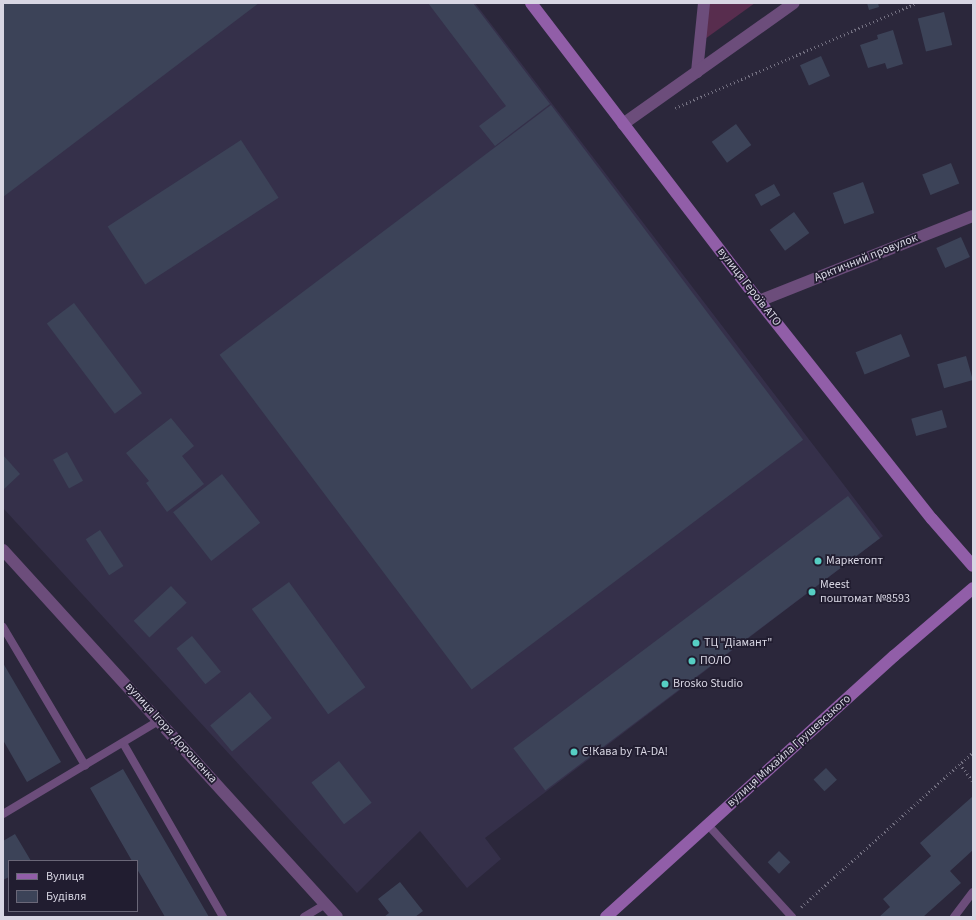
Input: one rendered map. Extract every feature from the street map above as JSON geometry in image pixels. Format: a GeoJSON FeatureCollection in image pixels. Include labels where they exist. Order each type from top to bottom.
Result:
{"type":"FeatureCollection","features":[{"type":"Feature","properties":{"kind":"main road","name":"вулиця Героїв АТО"},"geometry":{"type":"LineString","coordinates":[[531,3],[759,301],[932,519],[973,566]]}},
{"type":"Feature","properties":{"kind":"main road","name":"вулиця Михайла Грушевського"},"geometry":{"type":"LineString","coordinates":[[606,917],[894,656],[973,588]]}},
{"type":"Feature","properties":{"kind":"street"},"geometry":{"type":"LineString","coordinates":[[697,72],[704,3]]}},
{"type":"Feature","properties":{"kind":"street"},"geometry":{"type":"LineString","coordinates":[[623,124],[794,3]]}},
{"type":"Feature","properties":{"kind":"street","name":"Арктичний провулок"},"geometry":{"type":"LineString","coordinates":[[759,301],[973,216]]}},
{"type":"Feature","properties":{"kind":"street","name":"вулиця Ігоря Дорошенка"},"geometry":{"type":"LineString","coordinates":[[3,550],[160,720],[337,917]]}},
{"type":"Feature","properties":{"kind":"lane"},"geometry":{"type":"LineString","coordinates":[[3,627],[84,765]]}},
{"type":"Feature","properties":{"kind":"lane"},"geometry":{"type":"LineString","coordinates":[[3,814],[160,720]]}},
{"type":"Feature","properties":{"kind":"lane"},"geometry":{"type":"LineString","coordinates":[[122,743],[223,917]]}},
{"type":"Feature","properties":{"kind":"lane"},"geometry":{"type":"LineString","coordinates":[[708,825],[791,916]]}},
{"type":"Feature","properties":{"kind":"lane"},"geometry":{"type":"LineString","coordinates":[[954,917],[973,892]]}},
{"type":"Feature","properties":{"kind":"lane"},"geometry":{"type":"LineString","coordinates":[[304,917],[326,904]]}},
{"type":"Feature","properties":{"kind":"path"},"geometry":{"type":"LineString","coordinates":[[654,101],[665,112],[917,3]]}},
{"type":"Feature","properties":{"kind":"path"},"geometry":{"type":"LineString","coordinates":[[791,916],[973,752]]}},
{"type":"Feature","properties":{"kind":"path"},"geometry":{"type":"LineString","coordinates":[[960,764],[973,781]]}},
{"type":"Feature","properties":{"kind":"shaded area"},"geometry":{"type":"Polygon","coordinates":[[[3,3],[475,3],[883,536],[485,838],[501,859],[467,888],[420,831],[357,893],[3,508],[3,3]]]}},
{"type":"Feature","properties":{"kind":"shaded area"},"geometry":{"type":"Polygon","coordinates":[[[703,3],[755,3],[698,44],[703,3]]]}},
{"type":"Feature","properties":{"kind":"building"},"geometry":{"type":"Polygon","coordinates":[[[3,3],[259,3],[3,197],[3,3]]]}},
{"type":"Feature","properties":{"kind":"building"},"geometry":{"type":"Polygon","coordinates":[[[428,3],[473,3],[550,104],[495,146],[479,126],[506,106],[428,3]]]}},
{"type":"Feature","properties":{"kind":"building"},"geometry":{"type":"Polygon","coordinates":[[[867,3],[878,3],[879,7],[869,10],[867,3]]]}},
{"type":"Feature","properties":{"kind":"building"},"geometry":{"type":"Polygon","coordinates":[[[944,12],[952,45],[926,52],[918,19],[944,12]]]}},
{"type":"Feature","properties":{"kind":"building"},"geometry":{"type":"Polygon","coordinates":[[[893,30],[903,64],[887,69],[885,63],[868,68],[860,45],[878,39],[877,35],[893,30]]]}},
{"type":"Feature","properties":{"kind":"building"},"geometry":{"type":"Polygon","coordinates":[[[821,56],[830,76],[809,85],[800,65],[821,56]]]}},
{"type":"Feature","properties":{"kind":"building"},"geometry":{"type":"Polygon","coordinates":[[[551,105],[803,440],[472,689],[220,355],[551,105]]]}},
{"type":"Feature","properties":{"kind":"building"},"geometry":{"type":"Polygon","coordinates":[[[736,124],[751,145],[727,163],[712,142],[736,124]]]}},
{"type":"Feature","properties":{"kind":"building"},"geometry":{"type":"Polygon","coordinates":[[[241,140],[279,198],[145,284],[108,227],[241,140]]]}},
{"type":"Feature","properties":{"kind":"building"},"geometry":{"type":"Polygon","coordinates":[[[951,163],[959,183],[930,195],[922,175],[951,163]]]}},
{"type":"Feature","properties":{"kind":"building"},"geometry":{"type":"Polygon","coordinates":[[[863,182],[874,213],[844,224],[833,193],[863,182]]]}},
{"type":"Feature","properties":{"kind":"building"},"geometry":{"type":"Polygon","coordinates":[[[774,184],[780,195],[761,206],[755,195],[774,184]]]}},
{"type":"Feature","properties":{"kind":"building"},"geometry":{"type":"Polygon","coordinates":[[[794,212],[809,233],[785,251],[770,230],[794,212]]]}},
{"type":"Feature","properties":{"kind":"building"},"geometry":{"type":"Polygon","coordinates":[[[961,237],[970,257],[945,268],[936,248],[961,237]]]}},
{"type":"Feature","properties":{"kind":"building"},"geometry":{"type":"Polygon","coordinates":[[[74,303],[142,393],[115,414],[47,323],[74,303]]]}},
{"type":"Feature","properties":{"kind":"building"},"geometry":{"type":"Polygon","coordinates":[[[901,334],[910,356],[865,375],[856,352],[901,334]]]}},
{"type":"Feature","properties":{"kind":"building"},"geometry":{"type":"Polygon","coordinates":[[[966,356],[973,380],[944,388],[937,364],[966,356]]]}},
{"type":"Feature","properties":{"kind":"building"},"geometry":{"type":"Polygon","coordinates":[[[942,410],[947,427],[916,436],[911,419],[942,410]]]}},
{"type":"Feature","properties":{"kind":"building"},"geometry":{"type":"Polygon","coordinates":[[[171,418],[194,446],[182,456],[204,484],[167,512],[146,483],[149,481],[126,453],[171,418]]]}},
{"type":"Feature","properties":{"kind":"building"},"geometry":{"type":"Polygon","coordinates":[[[67,452],[83,481],[69,489],[53,460],[67,452]]]}},
{"type":"Feature","properties":{"kind":"building"},"geometry":{"type":"Polygon","coordinates":[[[3,455],[20,474],[3,490],[3,455]]]}},
{"type":"Feature","properties":{"kind":"building"},"geometry":{"type":"Polygon","coordinates":[[[222,474],[260,523],[211,561],[173,512],[222,474]]]}},
{"type":"Feature","properties":{"kind":"building","name":"ТЦ \"Діамант\""},"geometry":{"type":"Polygon","coordinates":[[[848,496],[880,538],[545,790],[513,748],[848,496]]]}},
{"type":"Feature","properties":{"kind":"building"},"geometry":{"type":"Polygon","coordinates":[[[100,530],[123,566],[109,575],[86,539],[100,530]]]}},
{"type":"Feature","properties":{"kind":"building"},"geometry":{"type":"Polygon","coordinates":[[[289,582],[365,687],[328,714],[252,609],[289,582]]]}},
{"type":"Feature","properties":{"kind":"building"},"geometry":{"type":"Polygon","coordinates":[[[171,586],[187,603],[149,638],[134,621],[171,586]]]}},
{"type":"Feature","properties":{"kind":"building"},"geometry":{"type":"Polygon","coordinates":[[[192,636],[221,672],[205,684],[176,649],[192,636]]]}},
{"type":"Feature","properties":{"kind":"building"},"geometry":{"type":"Polygon","coordinates":[[[3,663],[61,762],[27,782],[3,740],[3,663]]]}},
{"type":"Feature","properties":{"kind":"building"},"geometry":{"type":"Polygon","coordinates":[[[250,692],[272,718],[232,751],[210,725],[250,692]]]}},
{"type":"Feature","properties":{"kind":"building"},"geometry":{"type":"Polygon","coordinates":[[[339,761],[372,803],[344,824],[311,783],[339,761]]]}},
{"type":"Feature","properties":{"kind":"building"},"geometry":{"type":"Polygon","coordinates":[[[826,768],[837,780],[824,791],[814,780],[826,768]]]}},
{"type":"Feature","properties":{"kind":"building"},"geometry":{"type":"Polygon","coordinates":[[[123,769],[209,917],[165,917],[138,871],[138,860],[131,860],[90,788],[123,769]]]}},
{"type":"Feature","properties":{"kind":"building"},"geometry":{"type":"Polygon","coordinates":[[[972,797],[973,850],[950,871],[961,883],[923,917],[879,917],[890,907],[883,899],[931,856],[920,843],[972,797]]]}},
{"type":"Feature","properties":{"kind":"building"},"geometry":{"type":"Polygon","coordinates":[[[15,834],[30,860],[8,860],[8,878],[3,880],[3,841],[15,834]]]}},
{"type":"Feature","properties":{"kind":"building"},"geometry":{"type":"Polygon","coordinates":[[[779,851],[790,862],[779,874],[768,862],[779,851]]]}},
{"type":"Feature","properties":{"kind":"building"},"geometry":{"type":"Polygon","coordinates":[[[400,882],[423,911],[415,917],[384,917],[389,913],[378,899],[400,882]]]}},
{"type":"Feature","properties":{"kind":"place","name":"Маркетопт"},"geometry":{"type":"Point","coordinates":[818,561]}},
{"type":"Feature","properties":{"kind":"place","name":"Meest поштомат №8593"},"geometry":{"type":"Point","coordinates":[812,592]}},
{"type":"Feature","properties":{"kind":"place","name":"ТЦ \"Діамант\""},"geometry":{"type":"Point","coordinates":[696,643]}},
{"type":"Feature","properties":{"kind":"place","name":"ПОЛО"},"geometry":{"type":"Point","coordinates":[692,661]}},
{"type":"Feature","properties":{"kind":"place","name":"Brosko Studio"},"geometry":{"type":"Point","coordinates":[665,684]}},
{"type":"Feature","properties":{"kind":"place","name":"Є!Кава by TA-DA!"},"geometry":{"type":"Point","coordinates":[574,752]}}]}
